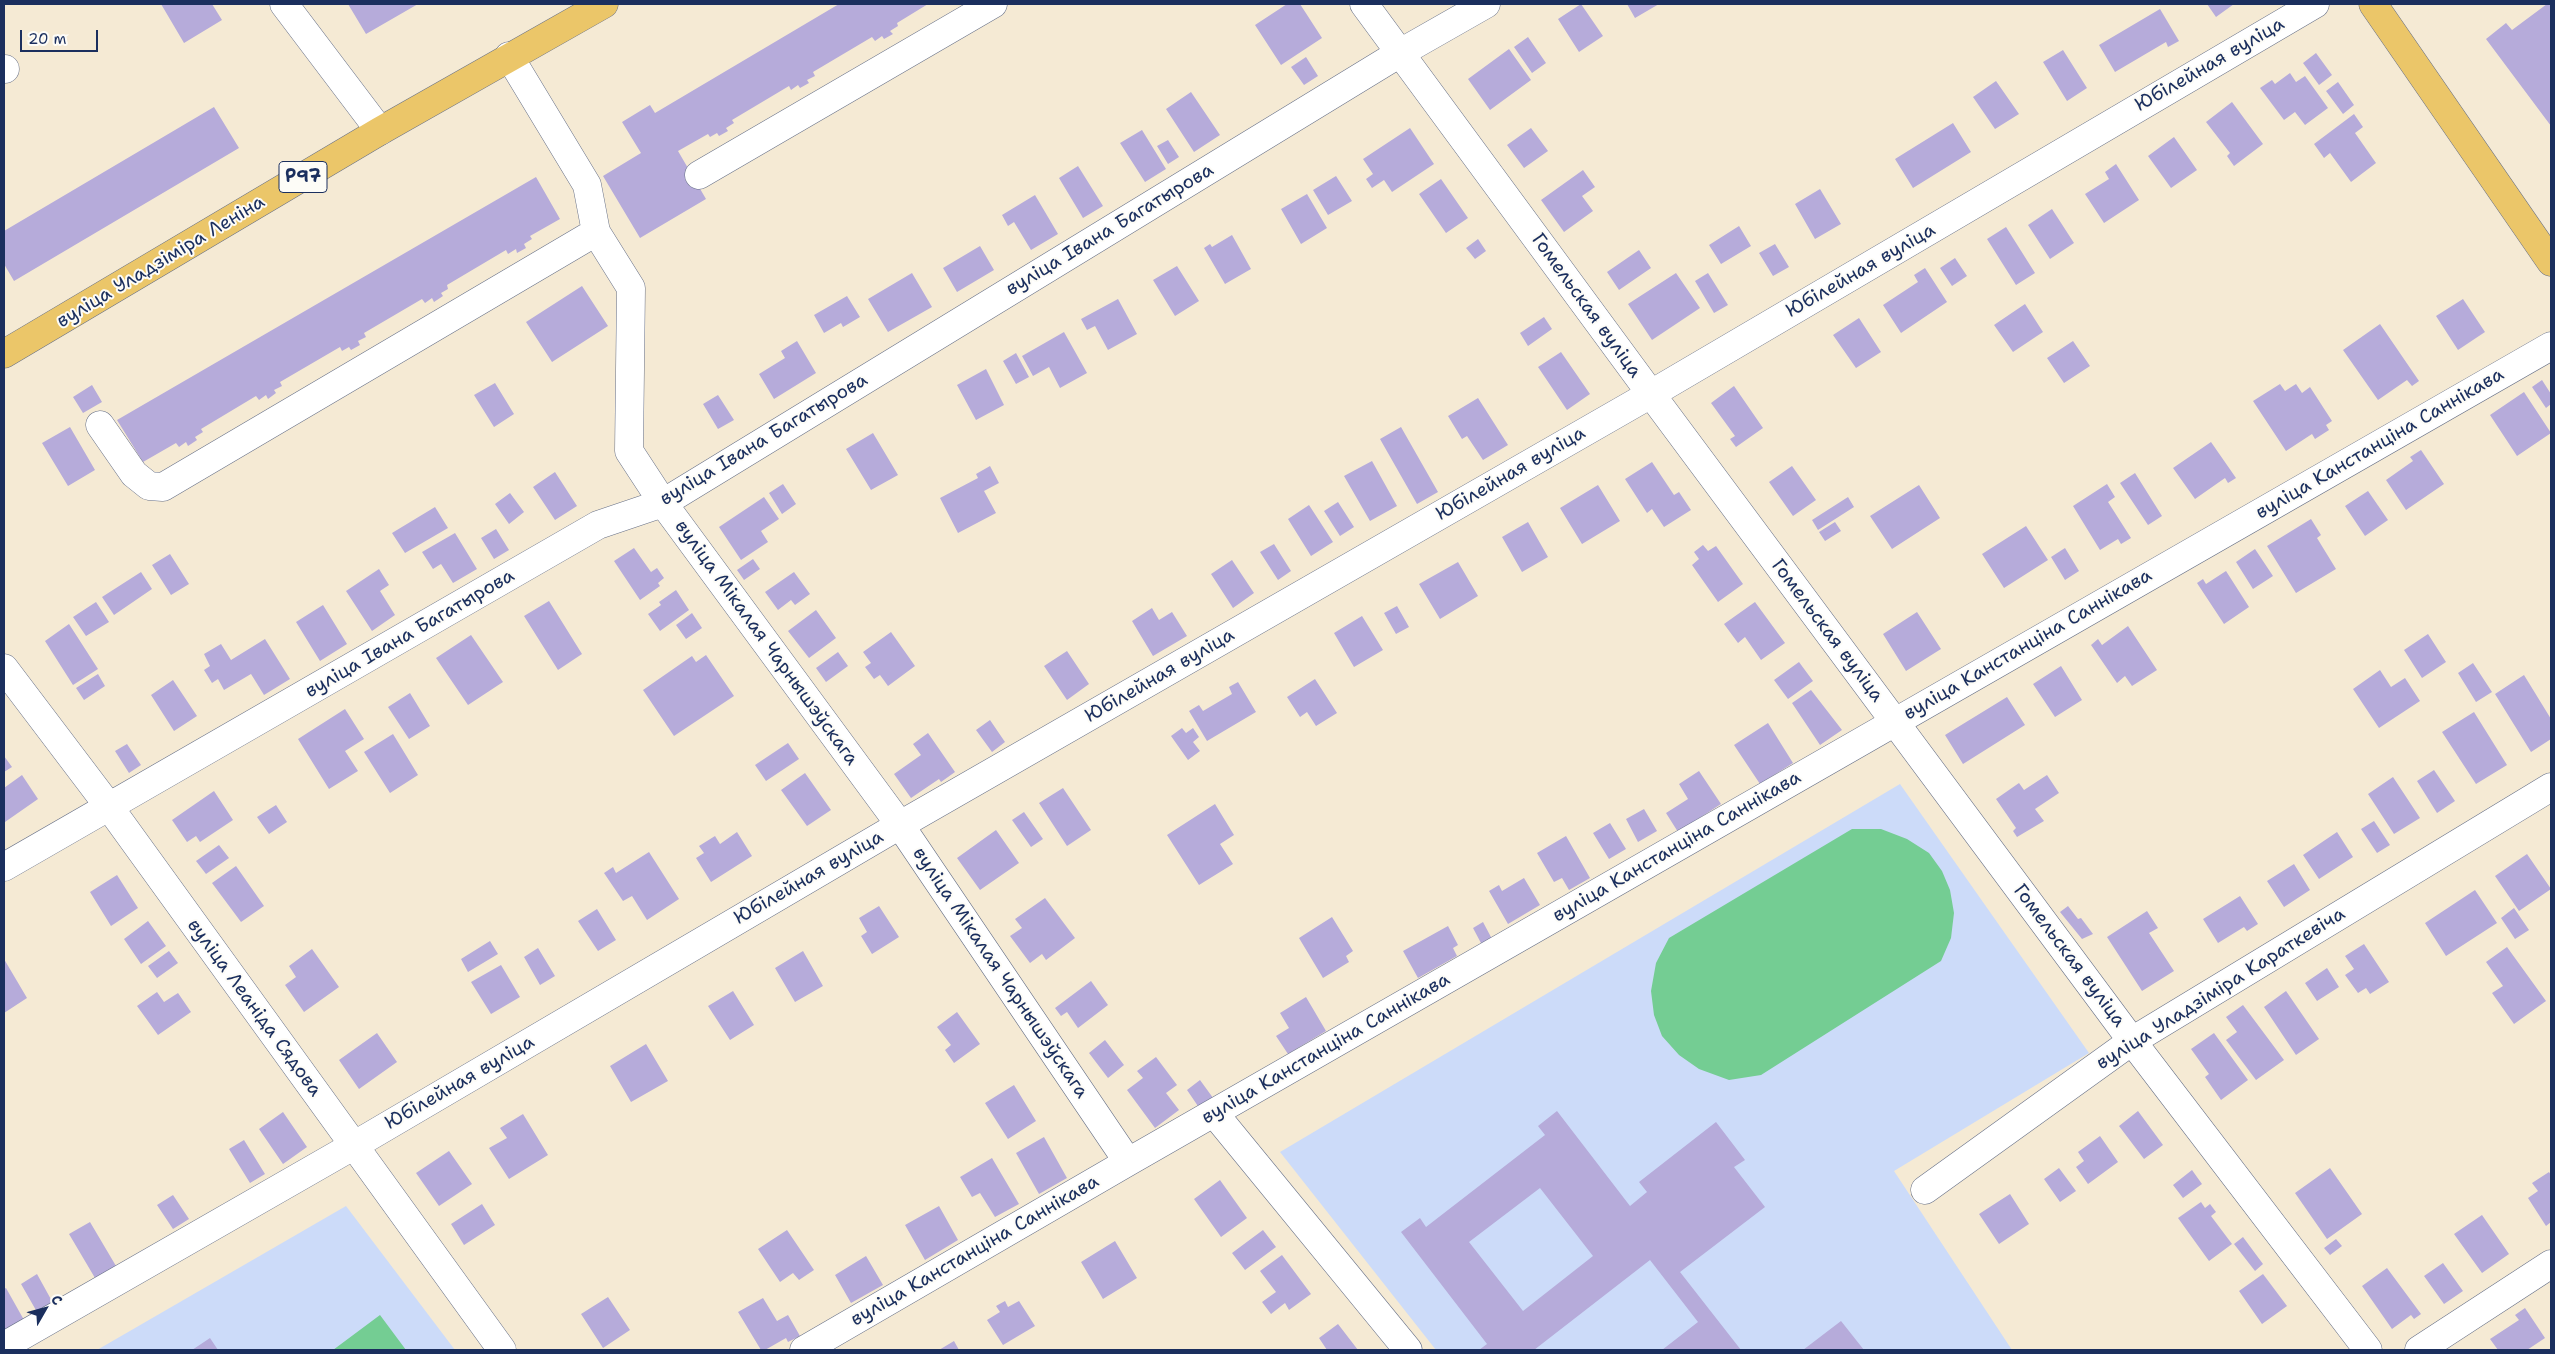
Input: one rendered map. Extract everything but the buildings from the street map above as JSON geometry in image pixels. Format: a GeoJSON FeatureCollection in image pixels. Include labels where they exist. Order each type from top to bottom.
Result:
{"type":"FeatureCollection","features":[{"type":"Feature","properties":{"kind":"main road","name":"вуліца Уладзіміра Леніна"},"geometry":{"type":"LineString","coordinates":[[4,354],[380,131],[509,56],[604,4]]}},
{"type":"Feature","properties":{"kind":"main road"},"geometry":{"type":"LineString","coordinates":[[2374,4],[2551,262]]}},
{"type":"Feature","properties":{"kind":"street"},"geometry":{"type":"LineString","coordinates":[[284,4],[380,131]]}},
{"type":"Feature","properties":{"kind":"street"},"geometry":{"type":"LineString","coordinates":[[700,175],[993,4]]}},
{"type":"Feature","properties":{"kind":"street","name":"Гомельская вуліца"},"geometry":{"type":"LineString","coordinates":[[1364,4],[2132,1041],[2368,1350]]}},
{"type":"Feature","properties":{"kind":"street","name":"вуліца Івана Багатырова"},"geometry":{"type":"LineString","coordinates":[[4,867],[110,808],[598,525],[663,503],[1400,53],[1486,4]]}},
{"type":"Feature","properties":{"kind":"street","name":"Юбілейная вуліца"},"geometry":{"type":"LineString","coordinates":[[4,1346],[353,1146],[900,825],[1651,394],[2315,4]]}},
{"type":"Feature","properties":{"kind":"street","name":"вуліца Мікалая Чарнышэўскага"},"geometry":{"type":"LineString","coordinates":[[509,56],[587,185],[596,232],[631,288],[629,451],[663,503],[900,825],[1128,1162]]}},
{"type":"Feature","properties":{"kind":"street"},"geometry":{"type":"LineString","coordinates":[[100,425],[134,474],[149,486],[163,487],[596,232]]}},
{"type":"Feature","properties":{"kind":"street","name":"вуліца Канстанціна Саннікава"},"geometry":{"type":"LineString","coordinates":[[804,1350],[1128,1162],[2551,346]]}},
{"type":"Feature","properties":{"kind":"street","name":"вуліца Леаніда Сядова"},"geometry":{"type":"LineString","coordinates":[[4,668],[110,808],[502,1350]]}},
{"type":"Feature","properties":{"kind":"street","name":"вуліца Уладзіміра Караткевіча"},"geometry":{"type":"LineString","coordinates":[[1926,1190],[2132,1041],[2551,787]]}},
{"type":"Feature","properties":{"kind":"street"},"geometry":{"type":"LineString","coordinates":[[1214,1113],[1408,1350]]}},
{"type":"Feature","properties":{"kind":"street"},"geometry":{"type":"LineString","coordinates":[[2419,1350],[2551,1264]]}},
{"type":"Feature","properties":{"kind":"shaded area"},"geometry":{"type":"Polygon","coordinates":[[[1900,784],[2089,1053],[1894,1171],[2012,1350],[1436,1350],[1280,1152],[1900,784]]]}},
{"type":"Feature","properties":{"kind":"shaded area"},"geometry":{"type":"Polygon","coordinates":[[[346,1206],[455,1350],[97,1350],[346,1206]]]}},
{"type":"Feature","properties":{"kind":"green space"},"geometry":{"type":"Polygon","coordinates":[[[1852,829],[1881,829],[1907,839],[1929,853],[1942,871],[1950,890],[1954,913],[1951,938],[1941,961],[1761,1075],[1729,1080],[1699,1069],[1679,1055],[1662,1036],[1654,1015],[1651,991],[1656,963],[1669,938],[1852,829]]]}},
{"type":"Feature","properties":{"kind":"green space"},"geometry":{"type":"Polygon","coordinates":[[[380,1315],[406,1350],[333,1350],[380,1315]]]}}]}
